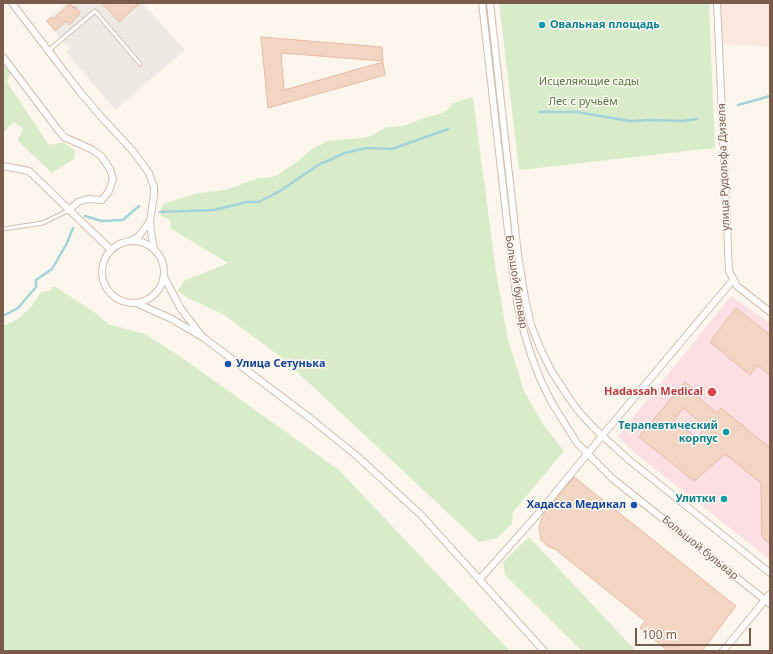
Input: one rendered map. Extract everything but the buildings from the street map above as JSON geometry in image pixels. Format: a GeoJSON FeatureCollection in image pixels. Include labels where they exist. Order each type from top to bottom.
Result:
{"type":"FeatureCollection","features":[{"type":"Feature","properties":{"kind":"street"},"geometry":{"type":"LineString","coordinates":[[12,3],[80,92],[133,151],[149,173],[154,187],[154,204],[150,221],[154,248]]}},
{"type":"Feature","properties":{"kind":"street","name":"Большой бульвар"},"geometry":{"type":"LineString","coordinates":[[482,3],[517,302],[524,332],[541,381],[567,428],[587,454],[613,479],[767,602]]}},
{"type":"Feature","properties":{"kind":"street","name":"Большой бульвар"},"geometry":{"type":"LineString","coordinates":[[490,3],[518,255],[531,325],[541,350],[552,372],[580,413],[602,436],[628,460],[770,572]]}},
{"type":"Feature","properties":{"kind":"street","name":"улица Рудольфа Дизеля"},"geometry":{"type":"LineString","coordinates":[[717,3],[729,271],[737,286],[751,299],[770,312]]}},
{"type":"Feature","properties":{"kind":"street"},"geometry":{"type":"LineString","coordinates":[[3,57],[59,131],[64,136],[91,149],[101,156],[110,169],[113,179],[109,191],[102,200],[88,199],[78,202],[69,210]]}},
{"type":"Feature","properties":{"kind":"street"},"geometry":{"type":"LineString","coordinates":[[3,166],[29,171],[111,250]]}},
{"type":"Feature","properties":{"kind":"street"},"geometry":{"type":"LineString","coordinates":[[132,241],[139,236],[150,221]]}},
{"type":"Feature","properties":{"kind":"street"},"geometry":{"type":"LineString","coordinates":[[136,303],[146,300],[154,295],[161,287],[164,277],[162,259],[154,248],[140,241],[132,241],[117,245],[105,258],[102,267],[102,276],[105,286],[111,293],[118,299],[136,303],[170,318],[204,338],[311,418],[357,456],[421,515],[544,651]]}},
{"type":"Feature","properties":{"kind":"street"},"geometry":{"type":"LineString","coordinates":[[164,277],[181,308],[204,338]]}},
{"type":"Feature","properties":{"kind":"street"},"geometry":{"type":"LineString","coordinates":[[480,579],[537,515],[733,280]]}},
{"type":"Feature","properties":{"kind":"street"},"geometry":{"type":"LineString","coordinates":[[723,651],[767,602],[770,594]]}},
{"type":"Feature","properties":{"kind":"lane"},"geometry":{"type":"LineString","coordinates":[[49,50],[95,11],[140,64]]}},
{"type":"Feature","properties":{"kind":"lane"},"geometry":{"type":"LineString","coordinates":[[3,229],[43,223],[69,210]]}},
{"type":"Feature","properties":{"kind":"shaded area"},"geometry":{"type":"Polygon","coordinates":[[[67,3],[142,3],[185,50],[115,110],[66,52],[69,48],[46,21],[67,3]]]}},
{"type":"Feature","properties":{"kind":"shaded area"},"geometry":{"type":"Polygon","coordinates":[[[720,3],[770,3],[770,47],[721,44],[720,3]]]}},
{"type":"Feature","properties":{"kind":"shaded area","name":"Hadassah Medical"},"geometry":{"type":"Polygon","coordinates":[[[731,296],[770,323],[770,560],[630,449],[618,436],[731,296]]]}},
{"type":"Feature","properties":{"kind":"green space","name":"Лес с ручьём"},"geometry":{"type":"Polygon","coordinates":[[[499,3],[709,3],[715,148],[519,170],[499,3]]]}},
{"type":"Feature","properties":{"kind":"green space"},"geometry":{"type":"Polygon","coordinates":[[[3,64],[10,73],[7,82],[49,145],[64,142],[75,151],[74,159],[52,173],[18,141],[23,128],[13,122],[3,133],[3,64]]]}},
{"type":"Feature","properties":{"kind":"green space"},"geometry":{"type":"Polygon","coordinates":[[[473,97],[496,272],[508,340],[524,391],[543,424],[564,451],[513,512],[512,524],[497,538],[479,542],[281,357],[223,314],[188,298],[178,291],[184,281],[228,263],[171,229],[170,220],[161,216],[161,208],[165,203],[199,193],[225,190],[259,178],[276,176],[311,150],[327,141],[371,136],[386,127],[403,126],[437,115],[446,111],[453,103],[473,97]]]}},
{"type":"Feature","properties":{"kind":"green space"},"geometry":{"type":"Polygon","coordinates":[[[54,286],[94,312],[108,324],[145,334],[181,357],[339,470],[510,651],[3,651],[3,326],[18,319],[31,307],[41,292],[50,291],[54,286]]]}},
{"type":"Feature","properties":{"kind":"green space"},"geometry":{"type":"Polygon","coordinates":[[[529,537],[636,651],[582,651],[505,575],[503,562],[529,537]]]}},
{"type":"Feature","properties":{"kind":"waterway"},"geometry":{"type":"LineString","coordinates":[[738,105],[770,96]]}},
{"type":"Feature","properties":{"kind":"waterway"},"geometry":{"type":"LineString","coordinates":[[540,112],[577,112],[630,121],[682,121],[697,119]]}},
{"type":"Feature","properties":{"kind":"waterway"},"geometry":{"type":"LineString","coordinates":[[160,212],[214,210],[247,202],[259,202],[280,191],[318,165],[345,153],[366,148],[392,149],[448,129]]}},
{"type":"Feature","properties":{"kind":"waterway"},"geometry":{"type":"LineString","coordinates":[[85,216],[102,221],[123,220],[139,206]]}},
{"type":"Feature","properties":{"kind":"waterway"},"geometry":{"type":"LineString","coordinates":[[3,316],[18,308],[36,287],[36,280],[52,269],[67,243],[73,228]]}},
{"type":"Feature","properties":{"kind":"place","name":"Овальная площадь"},"geometry":{"type":"Point","coordinates":[542,25]}},
{"type":"Feature","properties":{"kind":"place","name":"Улица Сетунька"},"geometry":{"type":"Point","coordinates":[228,364]}},
{"type":"Feature","properties":{"kind":"place","name":"Hadassah Medical"},"geometry":{"type":"Point","coordinates":[712,392]}},
{"type":"Feature","properties":{"kind":"place","name":"Терапевтический корпус"},"geometry":{"type":"Point","coordinates":[726,432]}},
{"type":"Feature","properties":{"kind":"place","name":"Улитки"},"geometry":{"type":"Point","coordinates":[724,499]}},
{"type":"Feature","properties":{"kind":"place","name":"Хадасса Медикал"},"geometry":{"type":"Point","coordinates":[634,505]}},
{"type":"Feature","properties":{"kind":"park label","name":"Исцеляющие сады"},"geometry":{"type":"Point","coordinates":[589,82]}}]}
